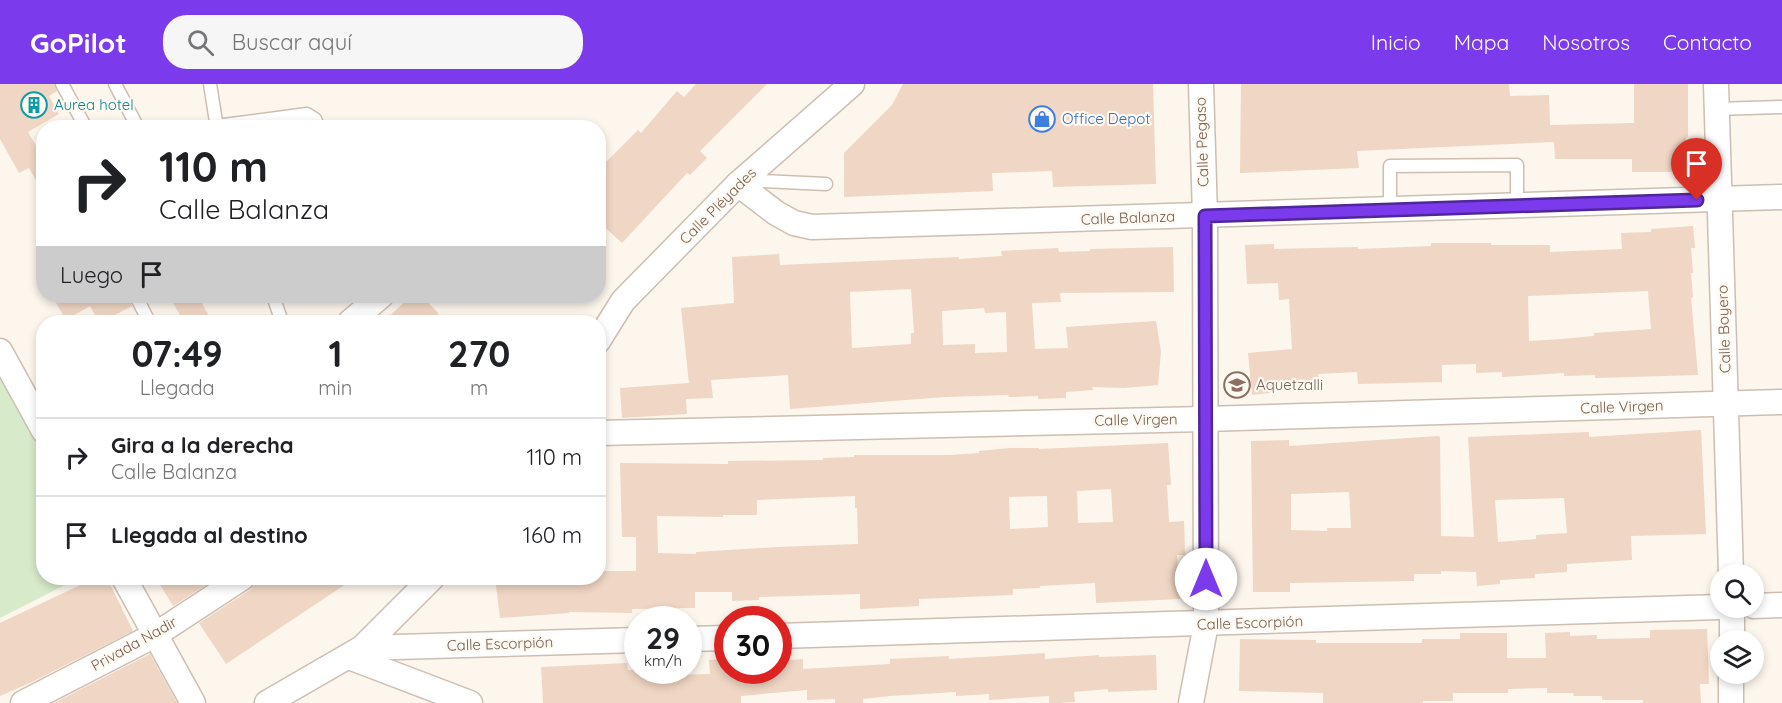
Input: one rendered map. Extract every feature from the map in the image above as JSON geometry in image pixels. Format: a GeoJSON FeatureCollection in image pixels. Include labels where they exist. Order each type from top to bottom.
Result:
{"type":"FeatureCollection","features":[{"type":"Feature","properties":{"kind":"street","name":"Calle Pléyades"},"geometry":{"type":"LineString","coordinates":[[606,328],[623,301],[741,182],[852,84]]}},
{"type":"Feature","properties":{"kind":"street","name":"Calle Pegaso"},"geometry":{"type":"LineString","coordinates":[[1191,703],[1206,624],[1205,216],[1201,84]]}},
{"type":"Feature","properties":{"kind":"street","name":"Calle Boyero"},"geometry":{"type":"LineString","coordinates":[[1716,84],[1731,564]]}},
{"type":"Feature","properties":{"kind":"street","name":"Calle Balanza"},"geometry":{"type":"LineString","coordinates":[[741,182],[776,213],[794,223],[812,227],[1782,197]]}},
{"type":"Feature","properties":{"kind":"street"},"geometry":{"type":"LineString","coordinates":[[358,315],[373,303]]}},
{"type":"Feature","properties":{"kind":"street"},"geometry":{"type":"LineString","coordinates":[[0,351],[36,416]]}},
{"type":"Feature","properties":{"kind":"street","name":"Calle Virgen"},"geometry":{"type":"LineString","coordinates":[[606,433],[1205,419],[1782,402]]}},
{"type":"Feature","properties":{"kind":"street"},"geometry":{"type":"LineString","coordinates":[[128,585],[192,703]]}},
{"type":"Feature","properties":{"kind":"street","name":"Privada Nadir"},"geometry":{"type":"LineString","coordinates":[[23,703],[155,635],[231,585]]}},
{"type":"Feature","properties":{"kind":"street"},"geometry":{"type":"LineString","coordinates":[[267,703],[356,652],[425,585]]}},
{"type":"Feature","properties":{"kind":"street"},"geometry":{"type":"LineString","coordinates":[[1764,606],[1782,605]]}},
{"type":"Feature","properties":{"kind":"street","name":"Calle Escorpión"},"geometry":{"type":"LineString","coordinates":[[792,636],[1710,607]]}},
{"type":"Feature","properties":{"kind":"street","name":"Calle Escorpión"},"geometry":{"type":"LineString","coordinates":[[356,652],[624,641]]}},
{"type":"Feature","properties":{"kind":"street"},"geometry":{"type":"LineString","coordinates":[[356,652],[470,703]]}},
{"type":"Feature","properties":{"kind":"street"},"geometry":{"type":"LineString","coordinates":[[1731,684],[1731,703]]}},
{"type":"Feature","properties":{"kind":"lane"},"geometry":{"type":"LineString","coordinates":[[62,84],[82,120]]}},
{"type":"Feature","properties":{"kind":"lane"},"geometry":{"type":"LineString","coordinates":[[115,84],[134,120]]}},
{"type":"Feature","properties":{"kind":"lane"},"geometry":{"type":"LineString","coordinates":[[210,84],[216,120]]}},
{"type":"Feature","properties":{"kind":"lane"},"geometry":{"type":"LineString","coordinates":[[1716,109],[1782,107]]}},
{"type":"Feature","properties":{"kind":"lane"},"geometry":{"type":"LineString","coordinates":[[266,120],[308,114],[315,120]]}},
{"type":"Feature","properties":{"kind":"lane"},"geometry":{"type":"LineString","coordinates":[[1390,210],[1390,166],[1517,165],[1517,206]]}},
{"type":"Feature","properties":{"kind":"lane"},"geometry":{"type":"LineString","coordinates":[[741,182],[826,184]]}},
{"type":"Feature","properties":{"kind":"green space"},"geometry":{"type":"Polygon","coordinates":[[[0,372],[36,438],[36,585],[65,585],[0,618],[0,372]]]}},
{"type":"Feature","properties":{"kind":"building"},"geometry":{"type":"Polygon","coordinates":[[[0,84],[54,84],[57,91],[49,96],[59,114],[49,120],[36,120],[36,127],[28,132],[36,146],[36,180],[29,168],[19,173],[0,139],[0,84]]]}},
{"type":"Feature","properties":{"kind":"building"},"geometry":{"type":"Polygon","coordinates":[[[696,84],[767,84],[700,151],[707,158],[690,175],[687,173],[622,243],[606,228],[606,162],[638,130],[641,133],[677,91],[684,97],[696,84]]]}},
{"type":"Feature","properties":{"kind":"building"},"geometry":{"type":"Polygon","coordinates":[[[903,84],[1153,84],[1156,184],[1053,187],[1052,171],[992,173],[993,191],[844,197],[844,153],[892,105],[903,84]]]}},
{"type":"Feature","properties":{"kind":"building"},"geometry":{"type":"Polygon","coordinates":[[[1241,84],[1509,84],[1510,96],[1549,95],[1550,125],[1634,123],[1634,84],[1688,84],[1688,137],[1686,137],[1685,172],[1632,172],[1632,159],[1555,159],[1554,142],[1357,151],[1359,168],[1240,173],[1241,84]]]}},
{"type":"Feature","properties":{"kind":"building"},"geometry":{"type":"Polygon","coordinates":[[[1693,226],[1695,248],[1691,248],[1693,297],[1691,298],[1698,375],[1595,378],[1595,375],[1564,376],[1564,373],[1502,377],[1502,372],[1476,373],[1476,364],[1442,365],[1442,382],[1358,384],[1357,372],[1318,374],[1319,384],[1270,387],[1270,393],[1252,395],[1248,353],[1292,349],[1289,299],[1279,300],[1278,283],[1247,284],[1245,245],[1274,244],[1274,249],[1358,247],[1358,249],[1431,246],[1431,243],[1491,243],[1491,245],[1550,245],[1550,252],[1622,249],[1621,233],[1651,232],[1651,229],[1693,226]],[[1648,291],[1528,296],[1529,341],[1651,329],[1648,291]]]}},
{"type":"Feature","properties":{"kind":"building"},"geometry":{"type":"Polygon","coordinates":[[[1173,247],[1174,292],[1060,293],[1061,302],[1032,303],[1035,349],[1068,348],[1066,327],[1156,321],[1161,352],[1158,385],[1124,388],[1092,387],[1093,390],[1066,392],[1066,398],[1038,399],[1038,396],[1009,397],[1008,395],[945,397],[790,409],[788,375],[711,380],[713,398],[686,399],[687,414],[622,418],[620,388],[689,383],[681,308],[734,303],[732,257],[779,254],[780,265],[959,257],[959,259],[1002,256],[1001,251],[1058,248],[1059,252],[1090,251],[1090,249],[1173,247]],[[911,289],[850,292],[852,348],[911,344],[911,333],[914,333],[911,289]],[[984,308],[942,311],[943,345],[975,344],[975,353],[1007,352],[1006,312],[985,313],[984,308]]]}},
{"type":"Feature","properties":{"kind":"building"},"geometry":{"type":"Polygon","coordinates":[[[56,303],[131,303],[132,306],[115,315],[95,315],[90,306],[75,315],[63,315],[56,303]]]}},
{"type":"Feature","properties":{"kind":"building"},"geometry":{"type":"Polygon","coordinates":[[[173,303],[202,303],[208,315],[180,315],[173,303]]]}},
{"type":"Feature","properties":{"kind":"building"},"geometry":{"type":"Polygon","coordinates":[[[403,303],[429,303],[439,314],[438,315],[391,315],[403,303]]]}},
{"type":"Feature","properties":{"kind":"building"},"geometry":{"type":"Polygon","coordinates":[[[1701,430],[1706,534],[1631,536],[1632,560],[1567,564],[1567,572],[1535,574],[1535,578],[1500,580],[1500,584],[1477,586],[1476,572],[1441,571],[1441,574],[1414,574],[1414,581],[1290,583],[1290,592],[1253,592],[1251,441],[1289,440],[1289,446],[1438,436],[1440,437],[1441,536],[1474,537],[1468,437],[1589,432],[1589,437],[1701,430]],[[1349,492],[1291,494],[1291,530],[1327,531],[1327,528],[1351,528],[1349,492]],[[1564,498],[1495,500],[1498,542],[1536,539],[1536,535],[1567,533],[1564,498]]]}},
{"type":"Feature","properties":{"kind":"building"},"geometry":{"type":"Polygon","coordinates":[[[1168,443],[1171,485],[1167,485],[1169,522],[1184,521],[1185,555],[1177,555],[1180,599],[1096,603],[1095,583],[1013,589],[1013,595],[919,599],[919,606],[860,609],[860,594],[759,597],[759,600],[732,601],[732,592],[695,592],[695,606],[624,606],[624,613],[569,612],[500,618],[496,585],[606,585],[606,571],[636,571],[636,537],[622,537],[620,463],[728,464],[728,461],[823,460],[823,458],[854,457],[854,455],[950,455],[1010,448],[1039,449],[1168,443]],[[1111,489],[1077,491],[1078,523],[1113,522],[1111,489]],[[855,496],[757,500],[757,515],[657,516],[658,553],[696,554],[696,552],[777,547],[858,544],[857,508],[855,508],[855,496]],[[1047,496],[1009,497],[1010,529],[1048,527],[1047,496]]]}},
{"type":"Feature","properties":{"kind":"building"},"geometry":{"type":"Polygon","coordinates":[[[80,585],[110,585],[133,631],[0,696],[0,623],[80,585]]]}},
{"type":"Feature","properties":{"kind":"building"},"geometry":{"type":"Polygon","coordinates":[[[160,585],[206,585],[173,606],[160,585]]]}},
{"type":"Feature","properties":{"kind":"building"},"geometry":{"type":"Polygon","coordinates":[[[254,585],[344,585],[226,664],[199,623],[250,590],[254,585]]]}},
{"type":"Feature","properties":{"kind":"building"},"geometry":{"type":"Polygon","coordinates":[[[1707,629],[1709,684],[1700,684],[1701,703],[1602,700],[1602,696],[1547,693],[1547,688],[1508,689],[1508,693],[1453,693],[1453,701],[1423,701],[1423,703],[1323,703],[1323,693],[1239,691],[1240,639],[1316,640],[1316,643],[1422,643],[1422,639],[1460,639],[1460,633],[1507,633],[1507,658],[1546,658],[1545,633],[1570,632],[1570,636],[1597,635],[1597,639],[1650,638],[1650,630],[1707,629]]]}},
{"type":"Feature","properties":{"kind":"building"},"geometry":{"type":"Polygon","coordinates":[[[1045,653],[1045,659],[1099,655],[1099,657],[1156,655],[1157,690],[1108,692],[1108,689],[1074,692],[1075,702],[1059,703],[1049,703],[1049,696],[989,700],[989,694],[956,696],[956,692],[863,699],[863,703],[835,703],[835,699],[807,700],[807,690],[741,696],[741,703],[543,703],[541,667],[624,663],[624,684],[702,684],[702,674],[710,674],[709,660],[714,660],[714,684],[792,684],[792,660],[803,659],[803,669],[890,664],[890,659],[949,656],[949,659],[1045,653]]]}},
{"type":"Feature","properties":{"kind":"building"},"geometry":{"type":"Polygon","coordinates":[[[150,654],[177,703],[54,703],[150,654]]]}},
{"type":"Feature","properties":{"kind":"place","name":"Aurea hotel"},"geometry":{"type":"Point","coordinates":[34,105]}},
{"type":"Feature","properties":{"kind":"place","name":"Office Depot"},"geometry":{"type":"Point","coordinates":[1042,119]}},
{"type":"Feature","properties":{"kind":"place","name":"Aquetzalli"},"geometry":{"type":"Point","coordinates":[1237,385]}},
{"type":"Feature","properties":{"kind":"route"},"geometry":{"type":"LineString","coordinates":[[1206,579],[1205,216],[1697,200]]}}]}
